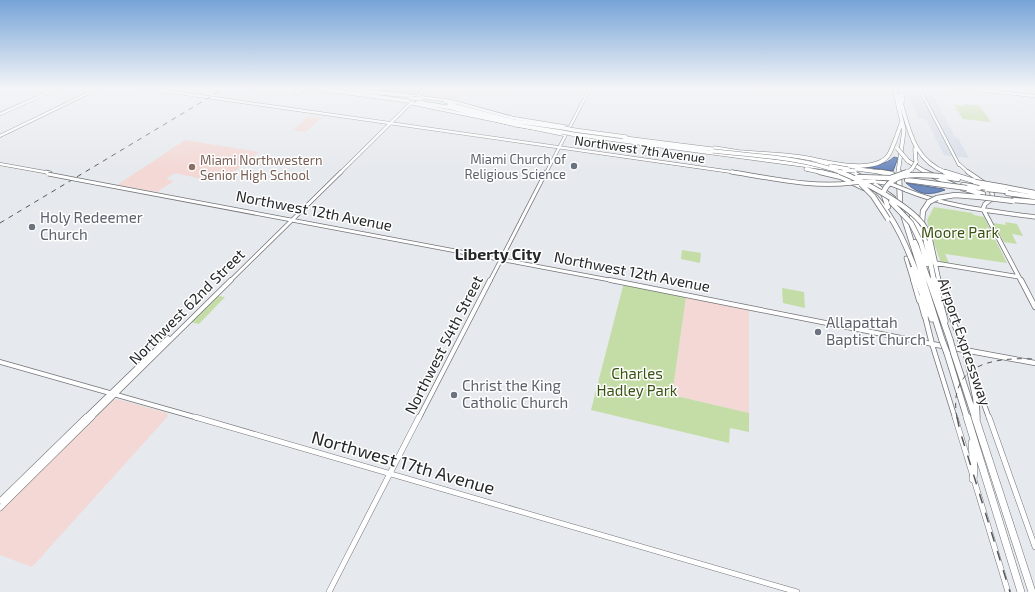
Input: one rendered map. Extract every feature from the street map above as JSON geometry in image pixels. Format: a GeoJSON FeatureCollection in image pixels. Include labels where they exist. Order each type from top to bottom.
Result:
{"type":"FeatureCollection","features":[{"type":"Feature","properties":{"kind":"highway"},"geometry":{"type":"LineString","coordinates":[[484,116],[520,125],[563,131]]}},
{"type":"Feature","properties":{"kind":"highway"},"geometry":{"type":"LineString","coordinates":[[487,116],[516,125],[807,164],[835,171],[852,178],[865,187],[916,256]]}},
{"type":"Feature","properties":{"kind":"highway"},"geometry":{"type":"LineString","coordinates":[[593,135],[749,155],[881,178],[895,176],[908,171],[916,162],[916,153],[906,130],[904,116]]}},
{"type":"Feature","properties":{"kind":"highway","name":"Airport Expressway"},"geometry":{"type":"LineString","coordinates":[[904,116],[903,122],[906,130],[898,177],[898,195],[903,217],[932,304],[934,315],[1021,592]]}},
{"type":"Feature","properties":{"kind":"highway"},"geometry":{"type":"LineString","coordinates":[[760,157],[791,156],[850,165],[873,164],[887,158],[898,132],[906,130]]}},
{"type":"Feature","properties":{"kind":"highway"},"geometry":{"type":"LineString","coordinates":[[906,130],[919,152],[928,162],[948,173],[974,182],[982,190]]}},
{"type":"Feature","properties":{"kind":"highway"},"geometry":{"type":"LineString","coordinates":[[593,135],[732,151],[760,157],[828,165],[892,176],[957,184],[982,190],[1013,201],[1035,203]]}},
{"type":"Feature","properties":{"kind":"highway"},"geometry":{"type":"LineString","coordinates":[[593,135],[749,155]]}},
{"type":"Feature","properties":{"kind":"highway"},"geometry":{"type":"LineString","coordinates":[[618,137],[821,166],[841,172],[867,185],[916,215],[926,227],[935,263]]}},
{"type":"Feature","properties":{"kind":"highway"},"geometry":{"type":"LineString","coordinates":[[895,138],[897,148],[908,161],[937,178],[962,188],[1006,191],[1035,196]]}},
{"type":"Feature","properties":{"kind":"highway"},"geometry":{"type":"LineString","coordinates":[[791,156],[821,162],[847,170],[871,182],[893,198],[912,217],[922,234],[927,250]]}},
{"type":"Feature","properties":{"kind":"highway"},"geometry":{"type":"LineString","coordinates":[[760,157],[766,161],[844,178],[859,184],[873,194],[885,208],[916,256],[919,265],[925,316]]}},
{"type":"Feature","properties":{"kind":"highway"},"geometry":{"type":"LineString","coordinates":[[766,161],[839,170]]}},
{"type":"Feature","properties":{"kind":"highway"},"geometry":{"type":"LineString","coordinates":[[801,168],[892,176]]}},
{"type":"Feature","properties":{"kind":"highway"},"geometry":{"type":"LineString","coordinates":[[939,330],[934,322],[916,256],[885,201],[883,193],[888,183],[898,178],[916,175],[967,188],[1006,191],[1035,196]]}},
{"type":"Feature","properties":{"kind":"highway"},"geometry":{"type":"LineString","coordinates":[[937,181],[974,182]]}},
{"type":"Feature","properties":{"kind":"highway"},"geometry":{"type":"LineString","coordinates":[[867,185],[890,201],[905,216],[915,230],[921,244],[916,256]]}},
{"type":"Feature","properties":{"kind":"highway"},"geometry":{"type":"LineString","coordinates":[[927,250],[922,218],[924,210],[929,202],[937,198],[982,190]]}},
{"type":"Feature","properties":{"kind":"highway"},"geometry":{"type":"LineString","coordinates":[[916,256],[927,250]]}},
{"type":"Feature","properties":{"kind":"highway"},"geometry":{"type":"LineString","coordinates":[[919,265],[933,278],[947,333]]}},
{"type":"Feature","properties":{"kind":"highway","name":"Airport Expressway"},"geometry":{"type":"LineString","coordinates":[[919,265],[950,340],[1032,592]]}},
{"type":"Feature","properties":{"kind":"highway"},"geometry":{"type":"LineString","coordinates":[[968,361],[977,412],[977,421]]}},
{"type":"Feature","properties":{"kind":"highway"},"geometry":{"type":"LineString","coordinates":[[970,428],[974,463],[973,479]]}},
{"type":"Feature","properties":{"kind":"main road"},"geometry":{"type":"LineString","coordinates":[[0,136],[42,116]]}},
{"type":"Feature","properties":{"kind":"main road","name":"Northwest 7th Avenue"},"geometry":{"type":"LineString","coordinates":[[338,116],[817,185],[836,186],[874,181],[891,184],[937,202],[984,207],[993,210],[1035,217]]}},
{"type":"Feature","properties":{"kind":"main road","name":"Northwest 62nd Street"},"geometry":{"type":"LineString","coordinates":[[0,508],[113,394],[397,116]]}},
{"type":"Feature","properties":{"kind":"main road"},"geometry":{"type":"LineString","coordinates":[[473,116],[522,128],[563,131]]}},
{"type":"Feature","properties":{"kind":"main road"},"geometry":{"type":"LineString","coordinates":[[503,116],[521,120],[569,127]]}},
{"type":"Feature","properties":{"kind":"main road","name":"Northwest 54th Street"},"geometry":{"type":"LineString","coordinates":[[329,592],[502,259],[558,147],[563,131],[569,127],[575,116]]}},
{"type":"Feature","properties":{"kind":"main road"},"geometry":{"type":"LineString","coordinates":[[934,116],[963,170],[986,186],[990,192],[990,199]]}},
{"type":"Feature","properties":{"kind":"main road","name":"Northwest 12th Avenue"},"geometry":{"type":"LineString","coordinates":[[0,164],[502,259],[995,356],[1000,359],[1035,364]]}},
{"type":"Feature","properties":{"kind":"main road"},"geometry":{"type":"LineString","coordinates":[[959,164],[990,189],[994,196],[984,207],[1035,308]]}},
{"type":"Feature","properties":{"kind":"main road"},"geometry":{"type":"LineString","coordinates":[[963,170],[969,173]]}},
{"type":"Feature","properties":{"kind":"main road"},"geometry":{"type":"LineString","coordinates":[[916,256],[925,316],[932,344],[1008,592]]}},
{"type":"Feature","properties":{"kind":"main road"},"geometry":{"type":"LineString","coordinates":[[1019,277],[935,263],[937,277],[1035,547]]}},
{"type":"Feature","properties":{"kind":"main road","name":"Northwest 17th Avenue"},"geometry":{"type":"LineString","coordinates":[[0,362],[798,592]]}},
{"type":"Feature","properties":{"kind":"main road","name":"Northwest 62nd Street"},"geometry":{"type":"LineString","coordinates":[[0,501],[113,394]]}},
{"type":"Feature","properties":{"kind":"shaded area"},"geometry":{"type":"Polygon","coordinates":[[[309,116],[322,118],[305,132],[292,130],[309,116]]]}},
{"type":"Feature","properties":{"kind":"shaded area"},"geometry":{"type":"Polygon","coordinates":[[[917,116],[944,116],[955,137],[958,138],[969,158],[944,155],[926,119],[918,118],[917,116]]]}},
{"type":"Feature","properties":{"kind":"shaded area","name":"Miami Northwestern Senior High School"},"geometry":{"type":"Polygon","coordinates":[[[185,140],[259,152],[229,176],[210,173],[202,179],[175,173],[166,179],[174,181],[157,192],[117,185],[185,140]]]}},
{"type":"Feature","properties":{"kind":"shaded area"},"geometry":{"type":"Polygon","coordinates":[[[686,297],[749,310],[749,413],[672,395],[686,297]]]}},
{"type":"Feature","properties":{"kind":"shaded area"},"geometry":{"type":"Polygon","coordinates":[[[117,399],[167,413],[168,416],[32,567],[0,555],[0,510],[113,400],[117,399]]]}},
{"type":"Feature","properties":{"kind":"green space"},"geometry":{"type":"Polygon","coordinates":[[[961,116],[987,116],[991,122],[963,119],[961,116]]]}},
{"type":"Feature","properties":{"kind":"green space","name":"Moore Park"},"geometry":{"type":"Polygon","coordinates":[[[934,207],[972,213],[974,215],[984,217],[1007,263],[945,254],[950,265],[941,263],[927,220],[934,207]]]}},
{"type":"Feature","properties":{"kind":"green space"},"geometry":{"type":"Polygon","coordinates":[[[1005,222],[1017,224],[1023,236],[1012,234],[1017,244],[1004,242],[993,223],[1006,225],[1005,222]]]}},
{"type":"Feature","properties":{"kind":"green space"},"geometry":{"type":"Polygon","coordinates":[[[682,250],[701,253],[700,263],[681,259],[682,250]]]}},
{"type":"Feature","properties":{"kind":"green space","name":"Charles Hadley Park"},"geometry":{"type":"Polygon","coordinates":[[[625,285],[686,297],[672,395],[749,413],[749,432],[730,428],[729,443],[591,410],[623,286],[625,285]]]}},
{"type":"Feature","properties":{"kind":"green space"},"geometry":{"type":"Polygon","coordinates":[[[782,288],[804,292],[805,308],[783,303],[782,288]]]}},
{"type":"Feature","properties":{"kind":"green space"},"geometry":{"type":"Polygon","coordinates":[[[218,296],[225,297],[199,324],[190,322],[218,296]]]}},
{"type":"Feature","properties":{"kind":"water"},"geometry":{"type":"Polygon","coordinates":[[[894,157],[898,158],[893,171],[864,167],[884,163],[894,157]]]}},
{"type":"Feature","properties":{"kind":"water"},"geometry":{"type":"Polygon","coordinates":[[[906,183],[945,190],[929,194],[920,192],[906,183]]]}},
{"type":"Feature","properties":{"kind":"railway"},"geometry":{"type":"LineString","coordinates":[[0,223],[179,116]]}},
{"type":"Feature","properties":{"kind":"railway"},"geometry":{"type":"LineString","coordinates":[[957,418],[956,400],[959,386],[966,375],[976,368],[989,363],[1004,360],[1035,359]]}},
{"type":"Feature","properties":{"kind":"railway"},"geometry":{"type":"LineString","coordinates":[[957,417],[1010,592]]}},
{"type":"Feature","properties":{"kind":"place","name":"Miami Church of Religious Science"},"geometry":{"type":"Point","coordinates":[574,166]}},
{"type":"Feature","properties":{"kind":"place","name":"Miami Northwestern Senior High School"},"geometry":{"type":"Point","coordinates":[192,167]}},
{"type":"Feature","properties":{"kind":"place","name":"Holy Redeemer Church"},"geometry":{"type":"Point","coordinates":[32,227]}},
{"type":"Feature","properties":{"kind":"place","name":"Allapattah Baptist Church"},"geometry":{"type":"Point","coordinates":[818,332]}},
{"type":"Feature","properties":{"kind":"place","name":"Christ the King Catholic Church"},"geometry":{"type":"Point","coordinates":[454,395]}},
{"type":"Feature","properties":{"kind":"district","name":"Liberty City"},"geometry":{"type":"Point","coordinates":[498,254]}}]}
